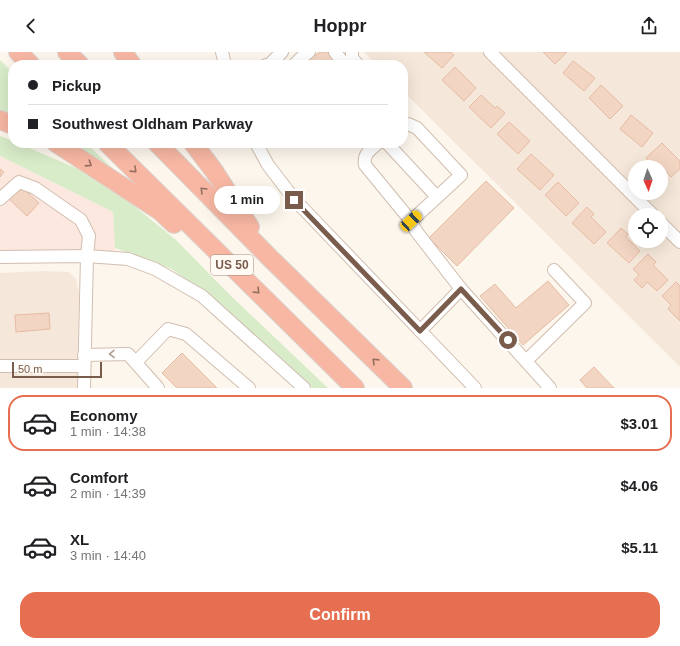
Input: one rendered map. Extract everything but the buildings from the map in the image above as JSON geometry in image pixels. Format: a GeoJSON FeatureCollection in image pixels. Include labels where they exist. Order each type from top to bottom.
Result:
{"type":"FeatureCollection","features":[{"type":"Feature","properties":{"kind":"highway"},"geometry":{"type":"LineString","coordinates":[[18,52],[26,60]]}},
{"type":"Feature","properties":{"kind":"highway"},"geometry":{"type":"LineString","coordinates":[[67,52],[75,60]]}},
{"type":"Feature","properties":{"kind":"highway"},"geometry":{"type":"LineString","coordinates":[[64,148],[160,211],[197,245],[220,253]]}},
{"type":"Feature","properties":{"kind":"highway","name":"US 50"},"geometry":{"type":"LineString","coordinates":[[111,148],[220,253],[355,388]]}},
{"type":"Feature","properties":{"kind":"highway","name":"US 50"},"geometry":{"type":"LineString","coordinates":[[162,148],[270,258],[403,388]]}},
{"type":"Feature","properties":{"kind":"highway"},"geometry":{"type":"LineString","coordinates":[[197,148],[214,170],[270,258]]}},
{"type":"Feature","properties":{"kind":"street"},"geometry":{"type":"LineString","coordinates":[[274,60],[282,52]]}},
{"type":"Feature","properties":{"kind":"street"},"geometry":{"type":"LineString","coordinates":[[299,60],[309,52]]}},
{"type":"Feature","properties":{"kind":"street"},"geometry":{"type":"LineString","coordinates":[[335,52],[349,60]]}},
{"type":"Feature","properties":{"kind":"street"},"geometry":{"type":"LineString","coordinates":[[490,52],[646,208]]}},
{"type":"Feature","properties":{"kind":"street"},"geometry":{"type":"LineString","coordinates":[[408,124],[417,128],[461,175],[411,221]]}},
{"type":"Feature","properties":{"kind":"street"},"geometry":{"type":"LineString","coordinates":[[259,148],[268,165],[294,200],[475,388]]}},
{"type":"Feature","properties":{"kind":"street"},"geometry":{"type":"LineString","coordinates":[[373,148],[366,154],[364,165],[411,221],[416,231],[461,289],[550,388]]}},
{"type":"Feature","properties":{"kind":"street"},"geometry":{"type":"LineString","coordinates":[[392,148],[437,198]]}},
{"type":"Feature","properties":{"kind":"street"},"geometry":{"type":"LineString","coordinates":[[0,199],[19,182],[35,188],[81,220],[89,236],[87,256],[84,388]]}},
{"type":"Feature","properties":{"kind":"street"},"geometry":{"type":"LineString","coordinates":[[668,230],[680,242]]}},
{"type":"Feature","properties":{"kind":"street"},"geometry":{"type":"LineString","coordinates":[[0,257],[87,256],[128,259],[155,269],[202,296],[304,388]]}},
{"type":"Feature","properties":{"kind":"street"},"geometry":{"type":"LineString","coordinates":[[526,361],[585,303],[554,270]]}},
{"type":"Feature","properties":{"kind":"street"},"geometry":{"type":"LineString","coordinates":[[420,331],[461,289]]}},
{"type":"Feature","properties":{"kind":"street"},"geometry":{"type":"LineString","coordinates":[[136,362],[168,329],[186,334],[249,388]]}},
{"type":"Feature","properties":{"kind":"street"},"geometry":{"type":"LineString","coordinates":[[0,366],[84,360],[128,354],[158,388]]}},
{"type":"Feature","properties":{"kind":"shaded area"},"geometry":{"type":"Polygon","coordinates":[[[364,52],[680,52],[680,367],[408,96],[408,60],[372,60],[364,52]]]}},
{"type":"Feature","properties":{"kind":"shaded area"},"geometry":{"type":"Polygon","coordinates":[[[0,156],[113,212],[116,256],[0,256],[0,156]]]}},
{"type":"Feature","properties":{"kind":"shaded area"},"geometry":{"type":"Polygon","coordinates":[[[43,271],[69,272],[76,279],[79,292],[77,388],[0,388],[0,273],[43,271]]]}},
{"type":"Feature","properties":{"kind":"green space"},"geometry":{"type":"Polygon","coordinates":[[[0,60],[8,68],[8,126],[0,122],[0,60]]]}},
{"type":"Feature","properties":{"kind":"green space"},"geometry":{"type":"Polygon","coordinates":[[[0,136],[8,139],[8,148],[29,148],[76,168],[133,205],[176,240],[232,297],[328,388],[313,388],[232,315],[172,269],[115,248],[113,212],[0,156],[0,136]]]}},
{"type":"Feature","properties":{"kind":"green space"},"geometry":{"type":"Polygon","coordinates":[[[59,148],[91,148],[131,186],[59,148]]]}},
{"type":"Feature","properties":{"kind":"route"},"geometry":{"type":"LineString","coordinates":[[294,200],[420,331],[461,289],[508,340]]}}]}
